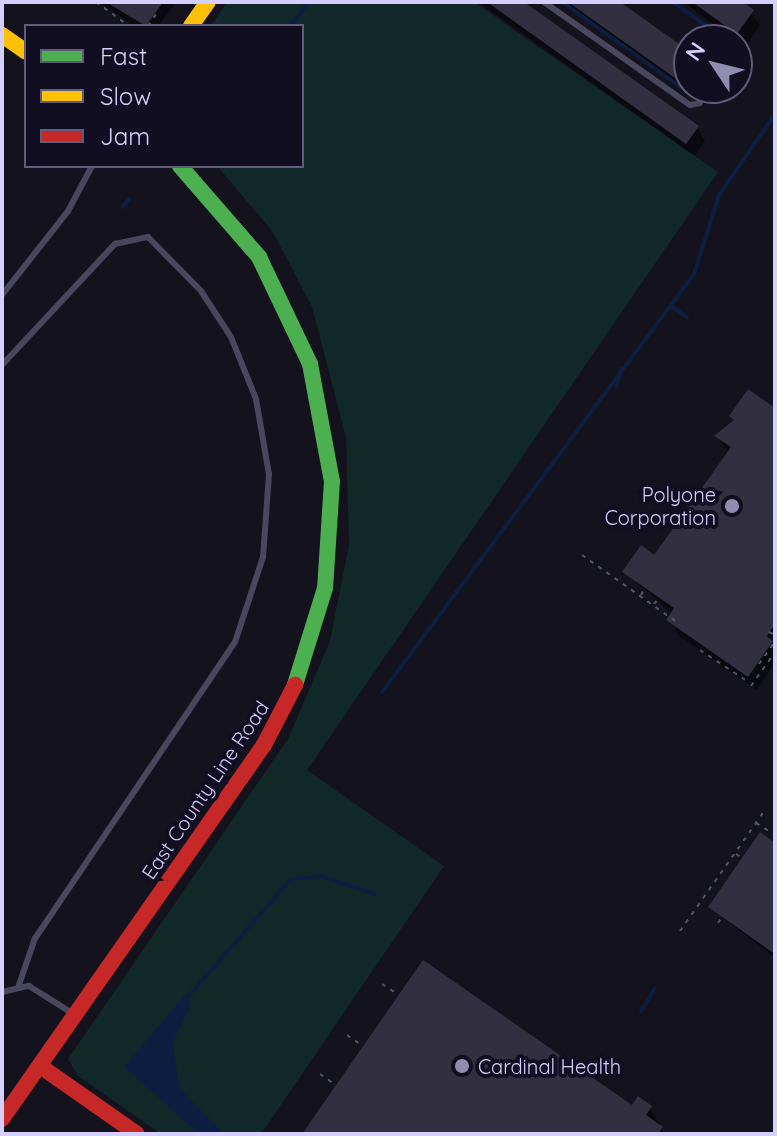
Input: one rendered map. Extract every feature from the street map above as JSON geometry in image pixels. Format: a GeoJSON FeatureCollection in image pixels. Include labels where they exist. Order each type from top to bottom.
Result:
{"type":"FeatureCollection","features":[{"type":"Feature","properties":{"kind":"main road"},"geometry":{"type":"LineString","coordinates":[[192,24],[208,2]]}},
{"type":"Feature","properties":{"kind":"main road"},"geometry":{"type":"LineString","coordinates":[[2,35],[24,51]]}},
{"type":"Feature","properties":{"kind":"main road","name":"East County Line Road"},"geometry":{"type":"LineString","coordinates":[[2,1119],[264,745],[296,683],[329,565],[328,442],[318,388],[283,299],[238,228],[182,168]]}},
{"type":"Feature","properties":{"kind":"main road"},"geometry":{"type":"LineString","coordinates":[[40,1066],[137,1134]]}},
{"type":"Feature","properties":{"kind":"lane"},"geometry":{"type":"LineString","coordinates":[[544,2],[673,93]]}},
{"type":"Feature","properties":{"kind":"lane"},"geometry":{"type":"LineString","coordinates":[[2,295],[68,211],[91,168]]}},
{"type":"Feature","properties":{"kind":"lane"},"geometry":{"type":"LineString","coordinates":[[2,365],[115,244],[148,237],[194,283],[231,337],[256,399],[269,474],[263,557],[235,642],[35,938],[19,985],[2,992]]}},
{"type":"Feature","properties":{"kind":"lane"},"geometry":{"type":"LineString","coordinates":[[19,985],[75,1015]]}},
{"type":"Feature","properties":{"kind":"path"},"geometry":{"type":"LineString","coordinates":[[96,2],[126,24]]}},
{"type":"Feature","properties":{"kind":"path"},"geometry":{"type":"LineString","coordinates":[[114,15],[118,10]]}},
{"type":"Feature","properties":{"kind":"path"},"geometry":{"type":"LineString","coordinates":[[149,24],[156,14]]}},
{"type":"Feature","properties":{"kind":"path"},"geometry":{"type":"LineString","coordinates":[[582,555],[678,623]]}},
{"type":"Feature","properties":{"kind":"path"},"geometry":{"type":"LineString","coordinates":[[640,596],[645,588]]}},
{"type":"Feature","properties":{"kind":"path"},"geometry":{"type":"LineString","coordinates":[[653,605],[659,598]]}},
{"type":"Feature","properties":{"kind":"path"},"geometry":{"type":"LineString","coordinates":[[764,668],[758,664],[775,637],[769,632]]}},
{"type":"Feature","properties":{"kind":"path"},"geometry":{"type":"LineString","coordinates":[[700,650],[750,684],[775,652]]}},
{"type":"Feature","properties":{"kind":"path"},"geometry":{"type":"LineString","coordinates":[[680,931],[765,810]]}},
{"type":"Feature","properties":{"kind":"path"},"geometry":{"type":"LineString","coordinates":[[756,822],[775,835]]}},
{"type":"Feature","properties":{"kind":"path"},"geometry":{"type":"LineString","coordinates":[[766,836],[769,831]]}},
{"type":"Feature","properties":{"kind":"path"},"geometry":{"type":"LineString","coordinates":[[735,853],[742,858]]}},
{"type":"Feature","properties":{"kind":"path"},"geometry":{"type":"LineString","coordinates":[[718,923],[722,917]]}},
{"type":"Feature","properties":{"kind":"path"},"geometry":{"type":"LineString","coordinates":[[382,984],[399,995]]}},
{"type":"Feature","properties":{"kind":"path"},"geometry":{"type":"LineString","coordinates":[[347,1035],[363,1046]]}},
{"type":"Feature","properties":{"kind":"path"},"geometry":{"type":"LineString","coordinates":[[320,1074],[336,1085]]}},
{"type":"Feature","properties":{"kind":"green space"},"geometry":{"type":"Polygon","coordinates":[[[227,2],[474,2],[718,172],[307,770],[444,866],[261,1134],[161,1134],[78,1076],[68,1059],[288,739],[330,641],[349,545],[346,437],[312,307],[273,232],[219,168],[304,168],[304,24],[212,24],[227,2]]]}},
{"type":"Feature","properties":{"kind":"water"},"geometry":{"type":"Polygon","coordinates":[[[185,995],[191,1005],[173,1042],[179,1087],[224,1134],[199,1134],[124,1067],[185,995]]]}},
{"type":"Feature","properties":{"kind":"building"},"geometry":{"type":"Polygon","coordinates":[[[106,2],[163,2],[147,24],[106,2]]]}},
{"type":"Feature","properties":{"kind":"building"},"geometry":{"type":"Polygon","coordinates":[[[487,2],[524,2],[699,126],[686,144],[487,2]]]}},
{"type":"Feature","properties":{"kind":"building"},"geometry":{"type":"Polygon","coordinates":[[[568,2],[620,2],[673,40],[673,77],[568,2]]]}},
{"type":"Feature","properties":{"kind":"building"},"geometry":{"type":"Polygon","coordinates":[[[692,2],[743,2],[754,10],[744,24],[723,24],[692,2]]]}},
{"type":"Feature","properties":{"kind":"building","name":"Polyone Corporation"},"geometry":{"type":"Polygon","coordinates":[[[748,389],[775,408],[775,624],[767,636],[773,641],[748,677],[666,620],[674,608],[622,572],[641,545],[654,555],[731,447],[714,436],[734,420],[729,416],[748,389]]]}},
{"type":"Feature","properties":{"kind":"building"},"geometry":{"type":"Polygon","coordinates":[[[760,832],[775,843],[775,954],[708,907],[760,832]]]}},
{"type":"Feature","properties":{"kind":"building","name":"Cardinal Health"},"geometry":{"type":"Polygon","coordinates":[[[423,960],[632,1105],[638,1096],[652,1106],[646,1115],[663,1127],[658,1134],[302,1134],[423,960]]]}},
{"type":"Feature","properties":{"kind":"waterway"},"geometry":{"type":"LineString","coordinates":[[292,24],[309,2]]}},
{"type":"Feature","properties":{"kind":"waterway"},"geometry":{"type":"LineString","coordinates":[[562,2],[673,82]]}},
{"type":"Feature","properties":{"kind":"waterway"},"geometry":{"type":"LineString","coordinates":[[673,2],[704,24]]}},
{"type":"Feature","properties":{"kind":"waterway"},"geometry":{"type":"LineString","coordinates":[[382,692],[694,274],[719,195],[775,114]]}},
{"type":"Feature","properties":{"kind":"waterway"},"geometry":{"type":"LineString","coordinates":[[123,207],[129,199]]}},
{"type":"Feature","properties":{"kind":"waterway"},"geometry":{"type":"LineString","coordinates":[[672,307],[687,317]]}},
{"type":"Feature","properties":{"kind":"waterway"},"geometry":{"type":"LineString","coordinates":[[617,386],[621,368]]}},
{"type":"Feature","properties":{"kind":"waterway"},"geometry":{"type":"LineString","coordinates":[[184,1001],[291,879],[321,876],[375,894]]}},
{"type":"Feature","properties":{"kind":"waterway"},"geometry":{"type":"LineString","coordinates":[[641,1011],[655,989]]}},
{"type":"Feature","properties":{"kind":"traffic: fast"},"geometry":{"type":"LineString","coordinates":[[182,168],[259,257],[310,364],[332,481],[325,588],[295,685]]}},
{"type":"Feature","properties":{"kind":"traffic: slow"},"geometry":{"type":"LineString","coordinates":[[192,24],[208,2]]}},
{"type":"Feature","properties":{"kind":"traffic: slow"},"geometry":{"type":"LineString","coordinates":[[2,35],[24,51]]}},
{"type":"Feature","properties":{"kind":"traffic: jam"},"geometry":{"type":"LineString","coordinates":[[2,1119],[264,745],[295,685]]}},
{"type":"Feature","properties":{"kind":"traffic: jam"},"geometry":{"type":"LineString","coordinates":[[40,1066],[137,1134]]}},
{"type":"Feature","properties":{"kind":"place","name":"Polyone Corporation"},"geometry":{"type":"Point","coordinates":[732,506]}},
{"type":"Feature","properties":{"kind":"place","name":"Cardinal Health"},"geometry":{"type":"Point","coordinates":[462,1066]}}]}
